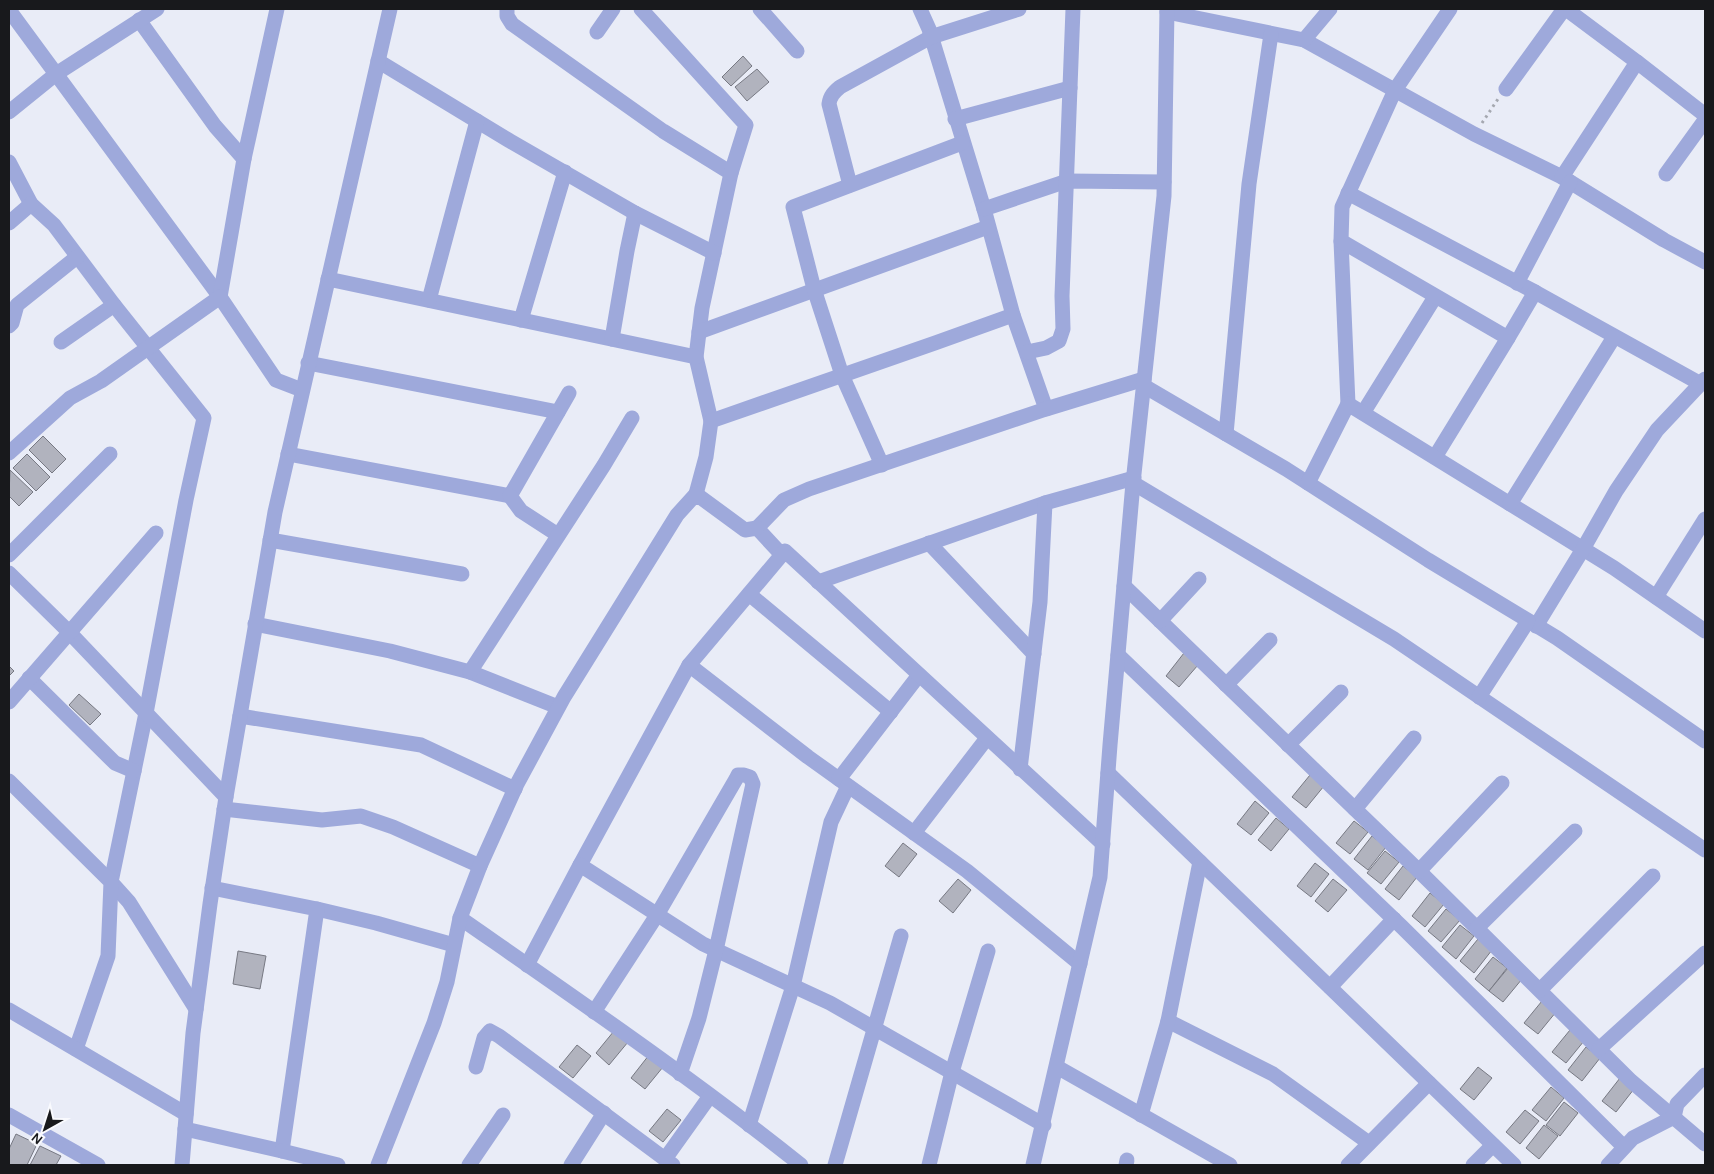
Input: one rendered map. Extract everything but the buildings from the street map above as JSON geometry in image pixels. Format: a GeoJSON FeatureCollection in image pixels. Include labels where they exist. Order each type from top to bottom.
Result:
{"type":"FeatureCollection","features":[{"type":"Feature","properties":{"kind":"street"},"geometry":{"type":"LineString","coordinates":[[9,112],[56,74],[157,9]]}},
{"type":"Feature","properties":{"kind":"street"},"geometry":{"type":"LineString","coordinates":[[9,453],[70,398],[101,381],[220,297],[244,159],[277,9]]}},
{"type":"Feature","properties":{"kind":"street"},"geometry":{"type":"LineString","coordinates":[[182,1165],[196,1009],[212,888],[270,540],[308,363],[390,9]]}},
{"type":"Feature","properties":{"kind":"street"},"geometry":{"type":"LineString","coordinates":[[507,9],[507,16],[512,24],[663,131],[731,173]]}},
{"type":"Feature","properties":{"kind":"street"},"geometry":{"type":"LineString","coordinates":[[597,32],[613,9]]}},
{"type":"Feature","properties":{"kind":"street"},"geometry":{"type":"LineString","coordinates":[[378,1165],[434,1022],[447,982],[460,918],[480,866],[515,789],[558,707],[677,515],[696,494],[706,457],[711,421],[696,357],[699,332],[702,308],[731,173],[746,126],[641,9]]}},
{"type":"Feature","properties":{"kind":"street"},"geometry":{"type":"LineString","coordinates":[[760,9],[797,51]]}},
{"type":"Feature","properties":{"kind":"street"},"geometry":{"type":"LineString","coordinates":[[920,9],[931,36],[1014,315],[1046,409]]}},
{"type":"Feature","properties":{"kind":"street"},"geometry":{"type":"LineString","coordinates":[[850,185],[830,110],[830,97],[840,87],[931,36],[1019,9]]}},
{"type":"Feature","properties":{"kind":"street"},"geometry":{"type":"LineString","coordinates":[[1027,352],[1046,348],[1059,341],[1063,329],[1062,296],[1073,9]]}},
{"type":"Feature","properties":{"kind":"street"},"geometry":{"type":"LineString","coordinates":[[1304,40],[1330,9]]}},
{"type":"Feature","properties":{"kind":"street"},"geometry":{"type":"LineString","coordinates":[[1308,483],[1348,404],[1340,241],[1342,207],[1395,90],[1450,9]]}},
{"type":"Feature","properties":{"kind":"street"},"geometry":{"type":"LineString","coordinates":[[1506,89],[1565,9],[1705,115]]}},
{"type":"Feature","properties":{"kind":"street"},"geometry":{"type":"LineString","coordinates":[[9,10],[220,297],[276,380],[302,390]]}},
{"type":"Feature","properties":{"kind":"street"},"geometry":{"type":"LineString","coordinates":[[1034,1165],[1100,876],[1133,480],[1163,206],[1167,11],[1304,40],[1474,134],[1566,180],[1664,240],[1705,262]]}},
{"type":"Feature","properties":{"kind":"street"},"geometry":{"type":"LineString","coordinates":[[139,20],[216,126],[244,159]]}},
{"type":"Feature","properties":{"kind":"street"},"geometry":{"type":"LineString","coordinates":[[1226,434],[1249,184],[1271,34]]}},
{"type":"Feature","properties":{"kind":"street"},"geometry":{"type":"LineString","coordinates":[[378,61],[565,172],[635,212],[714,253]]}},
{"type":"Feature","properties":{"kind":"street"},"geometry":{"type":"LineString","coordinates":[[1517,283],[1566,180],[1637,62]]}},
{"type":"Feature","properties":{"kind":"street"},"geometry":{"type":"LineString","coordinates":[[955,119],[1070,88]]}},
{"type":"Feature","properties":{"kind":"street"},"geometry":{"type":"LineString","coordinates":[[1666,174],[1705,120]]}},
{"type":"Feature","properties":{"kind":"street"},"geometry":{"type":"LineString","coordinates":[[429,300],[478,121]]}},
{"type":"Feature","properties":{"kind":"street"},"geometry":{"type":"LineString","coordinates":[[882,464],[842,375],[814,290],[793,207],[962,143]]}},
{"type":"Feature","properties":{"kind":"street"},"geometry":{"type":"LineString","coordinates":[[9,162],[31,204],[54,225],[114,305],[204,418],[186,500],[146,713],[111,882],[108,956],[76,1049]]}},
{"type":"Feature","properties":{"kind":"street"},"geometry":{"type":"LineString","coordinates":[[521,320],[565,172]]}},
{"type":"Feature","properties":{"kind":"street"},"geometry":{"type":"LineString","coordinates":[[984,209],[1067,181],[1164,182]]}},
{"type":"Feature","properties":{"kind":"street"},"geometry":{"type":"LineString","coordinates":[[1348,192],[1535,292],[1614,337],[1703,381],[1657,430],[1616,491],[1583,549],[1479,696]]}},
{"type":"Feature","properties":{"kind":"street"},"geometry":{"type":"LineString","coordinates":[[9,223],[31,204]]}},
{"type":"Feature","properties":{"kind":"street"},"geometry":{"type":"LineString","coordinates":[[612,339],[626,251],[635,212]]}},
{"type":"Feature","properties":{"kind":"street"},"geometry":{"type":"LineString","coordinates":[[699,332],[988,227]]}},
{"type":"Feature","properties":{"kind":"street"},"geometry":{"type":"LineString","coordinates":[[1340,241],[1508,338]]}},
{"type":"Feature","properties":{"kind":"street"},"geometry":{"type":"LineString","coordinates":[[9,326],[12,323],[17,305],[77,257]]}},
{"type":"Feature","properties":{"kind":"street"},"geometry":{"type":"LineString","coordinates":[[328,279],[696,357]]}},
{"type":"Feature","properties":{"kind":"street"},"geometry":{"type":"LineString","coordinates":[[1435,457],[1535,292]]}},
{"type":"Feature","properties":{"kind":"street"},"geometry":{"type":"LineString","coordinates":[[1363,413],[1436,297]]}},
{"type":"Feature","properties":{"kind":"street"},"geometry":{"type":"LineString","coordinates":[[61,342],[114,305]]}},
{"type":"Feature","properties":{"kind":"street"},"geometry":{"type":"LineString","coordinates":[[711,421],[1014,315]]}},
{"type":"Feature","properties":{"kind":"street"},"geometry":{"type":"LineString","coordinates":[[1510,504],[1614,337]]}},
{"type":"Feature","properties":{"kind":"street"},"geometry":{"type":"LineString","coordinates":[[308,363],[558,412]]}},
{"type":"Feature","properties":{"kind":"street"},"geometry":{"type":"LineString","coordinates":[[696,494],[745,530],[757,528],[784,500],[810,489],[1046,409],[1144,382],[1308,483],[1428,560],[1557,638],[1705,741]]}},
{"type":"Feature","properties":{"kind":"street"},"geometry":{"type":"LineString","coordinates":[[510,496],[569,393]]}},
{"type":"Feature","properties":{"kind":"street"},"geometry":{"type":"LineString","coordinates":[[1348,404],[1583,549],[1705,631]]}},
{"type":"Feature","properties":{"kind":"street"},"geometry":{"type":"LineString","coordinates":[[470,672],[604,465],[632,418]]}},
{"type":"Feature","properties":{"kind":"street"},"geometry":{"type":"LineString","coordinates":[[9,555],[110,454]]}},
{"type":"Feature","properties":{"kind":"street"},"geometry":{"type":"LineString","coordinates":[[288,454],[510,496],[521,512],[558,535]]}},
{"type":"Feature","properties":{"kind":"street"},"geometry":{"type":"LineString","coordinates":[[818,582],[1045,503],[1133,480],[1394,639],[1705,850]]}},
{"type":"Feature","properties":{"kind":"street"},"geometry":{"type":"LineString","coordinates":[[1020,768],[1040,602],[1045,503]]}},
{"type":"Feature","properties":{"kind":"street"},"geometry":{"type":"LineString","coordinates":[[1656,597],[1705,519]]}},
{"type":"Feature","properties":{"kind":"street"},"geometry":{"type":"LineString","coordinates":[[757,528],[782,555]]}},
{"type":"Feature","properties":{"kind":"street"},"geometry":{"type":"LineString","coordinates":[[9,702],[156,533]]}},
{"type":"Feature","properties":{"kind":"street"},"geometry":{"type":"LineString","coordinates":[[270,540],[462,574]]}},
{"type":"Feature","properties":{"kind":"street"},"geometry":{"type":"LineString","coordinates":[[928,543],[1034,654]]}},
{"type":"Feature","properties":{"kind":"street"},"geometry":{"type":"LineString","coordinates":[[527,964],[689,665],[785,551],[1103,844]]}},
{"type":"Feature","properties":{"kind":"street"},"geometry":{"type":"LineString","coordinates":[[9,573],[69,632],[146,713],[225,803],[322,820],[361,816],[393,827],[480,866]]}},
{"type":"Feature","properties":{"kind":"street"},"geometry":{"type":"LineString","coordinates":[[1160,621],[1199,579]]}},
{"type":"Feature","properties":{"kind":"street"},"geometry":{"type":"LineString","coordinates":[[1124,586],[1419,871],[1631,1081],[1705,1144]]}},
{"type":"Feature","properties":{"kind":"street"},"geometry":{"type":"LineString","coordinates":[[749,594],[891,712]]}},
{"type":"Feature","properties":{"kind":"street"},"geometry":{"type":"LineString","coordinates":[[255,624],[390,651],[470,672],[558,707]]}},
{"type":"Feature","properties":{"kind":"street"},"geometry":{"type":"LineString","coordinates":[[1226,685],[1270,640]]}},
{"type":"Feature","properties":{"kind":"street"},"geometry":{"type":"LineString","coordinates":[[1118,655],[1394,919],[1624,1147]]}},
{"type":"Feature","properties":{"kind":"street"},"geometry":{"type":"LineString","coordinates":[[689,665],[808,757],[966,871],[1080,964]]}},
{"type":"Feature","properties":{"kind":"street"},"geometry":{"type":"LineString","coordinates":[[749,1124],[793,986],[831,822],[844,783],[891,712],[919,675]]}},
{"type":"Feature","properties":{"kind":"street"},"geometry":{"type":"LineString","coordinates":[[29,678],[115,763],[134,771]]}},
{"type":"Feature","properties":{"kind":"street"},"geometry":{"type":"LineString","coordinates":[[1288,745],[1341,692]]}},
{"type":"Feature","properties":{"kind":"street"},"geometry":{"type":"LineString","coordinates":[[240,716],[421,745],[515,789]]}},
{"type":"Feature","properties":{"kind":"street"},"geometry":{"type":"LineString","coordinates":[[914,833],[987,738]]}},
{"type":"Feature","properties":{"kind":"street"},"geometry":{"type":"LineString","coordinates":[[1355,809],[1414,738]]}},
{"type":"Feature","properties":{"kind":"street"},"geometry":{"type":"LineString","coordinates":[[1108,773],[1514,1165]]}},
{"type":"Feature","properties":{"kind":"street"},"geometry":{"type":"LineString","coordinates":[[594,1012],[657,916],[738,775],[750,777],[753,784],[716,950],[699,1018],[680,1074]]}},
{"type":"Feature","properties":{"kind":"street"},"geometry":{"type":"LineString","coordinates":[[9,781],[129,902],[196,1009]]}},
{"type":"Feature","properties":{"kind":"street"},"geometry":{"type":"LineString","coordinates":[[1419,871],[1502,783]]}},
{"type":"Feature","properties":{"kind":"street"},"geometry":{"type":"LineString","coordinates":[[1476,928],[1575,831]]}},
{"type":"Feature","properties":{"kind":"street"},"geometry":{"type":"LineString","coordinates":[[1141,1115],[1168,1021],[1200,862]]}},
{"type":"Feature","properties":{"kind":"street"},"geometry":{"type":"LineString","coordinates":[[580,865],[703,944],[830,1003],[1044,1125]]}},
{"type":"Feature","properties":{"kind":"street"},"geometry":{"type":"LineString","coordinates":[[1540,990],[1653,876]]}},
{"type":"Feature","properties":{"kind":"street"},"geometry":{"type":"LineString","coordinates":[[212,888],[317,909],[454,945]]}},
{"type":"Feature","properties":{"kind":"street"},"geometry":{"type":"LineString","coordinates":[[282,1151],[317,909]]}},
{"type":"Feature","properties":{"kind":"street"},"geometry":{"type":"LineString","coordinates":[[460,918],[680,1074],[749,1124],[801,1165]]}},
{"type":"Feature","properties":{"kind":"street"},"geometry":{"type":"LineString","coordinates":[[1330,987],[1394,919]]}},
{"type":"Feature","properties":{"kind":"street"},"geometry":{"type":"LineString","coordinates":[[835,1165],[901,936]]}},
{"type":"Feature","properties":{"kind":"street"},"geometry":{"type":"LineString","coordinates":[[929,1165],[952,1072],[988,951]]}},
{"type":"Feature","properties":{"kind":"street"},"geometry":{"type":"LineString","coordinates":[[1599,1050],[1705,953]]}},
{"type":"Feature","properties":{"kind":"street"},"geometry":{"type":"LineString","coordinates":[[9,1010],[186,1114]]}},
{"type":"Feature","properties":{"kind":"street"},"geometry":{"type":"LineString","coordinates":[[1168,1021],[1273,1074],[1369,1143]]}},
{"type":"Feature","properties":{"kind":"street"},"geometry":{"type":"LineString","coordinates":[[476,1067],[484,1038],[490,1032],[499,1036],[669,1162],[710,1096]]}},
{"type":"Feature","properties":{"kind":"street"},"geometry":{"type":"LineString","coordinates":[[1057,1067],[1230,1165]]}},
{"type":"Feature","properties":{"kind":"street"},"geometry":{"type":"LineString","coordinates":[[1608,1165],[1633,1138],[1674,1117],[1677,1104],[1705,1075]]}},
{"type":"Feature","properties":{"kind":"street"},"geometry":{"type":"LineString","coordinates":[[1348,1165],[1429,1084]]}},
{"type":"Feature","properties":{"kind":"street"},"geometry":{"type":"LineString","coordinates":[[571,1165],[604,1114]]}},
{"type":"Feature","properties":{"kind":"street"},"geometry":{"type":"LineString","coordinates":[[469,1165],[503,1115]]}},
{"type":"Feature","properties":{"kind":"street"},"geometry":{"type":"LineString","coordinates":[[9,1116],[98,1165]]}},
{"type":"Feature","properties":{"kind":"street"},"geometry":{"type":"LineString","coordinates":[[185,1129],[338,1165]]}},
{"type":"Feature","properties":{"kind":"street"},"geometry":{"type":"LineString","coordinates":[[1473,1165],[1493,1145]]}},
{"type":"Feature","properties":{"kind":"path"},"geometry":{"type":"LineString","coordinates":[[1474,134],[1506,89]]}}]}
